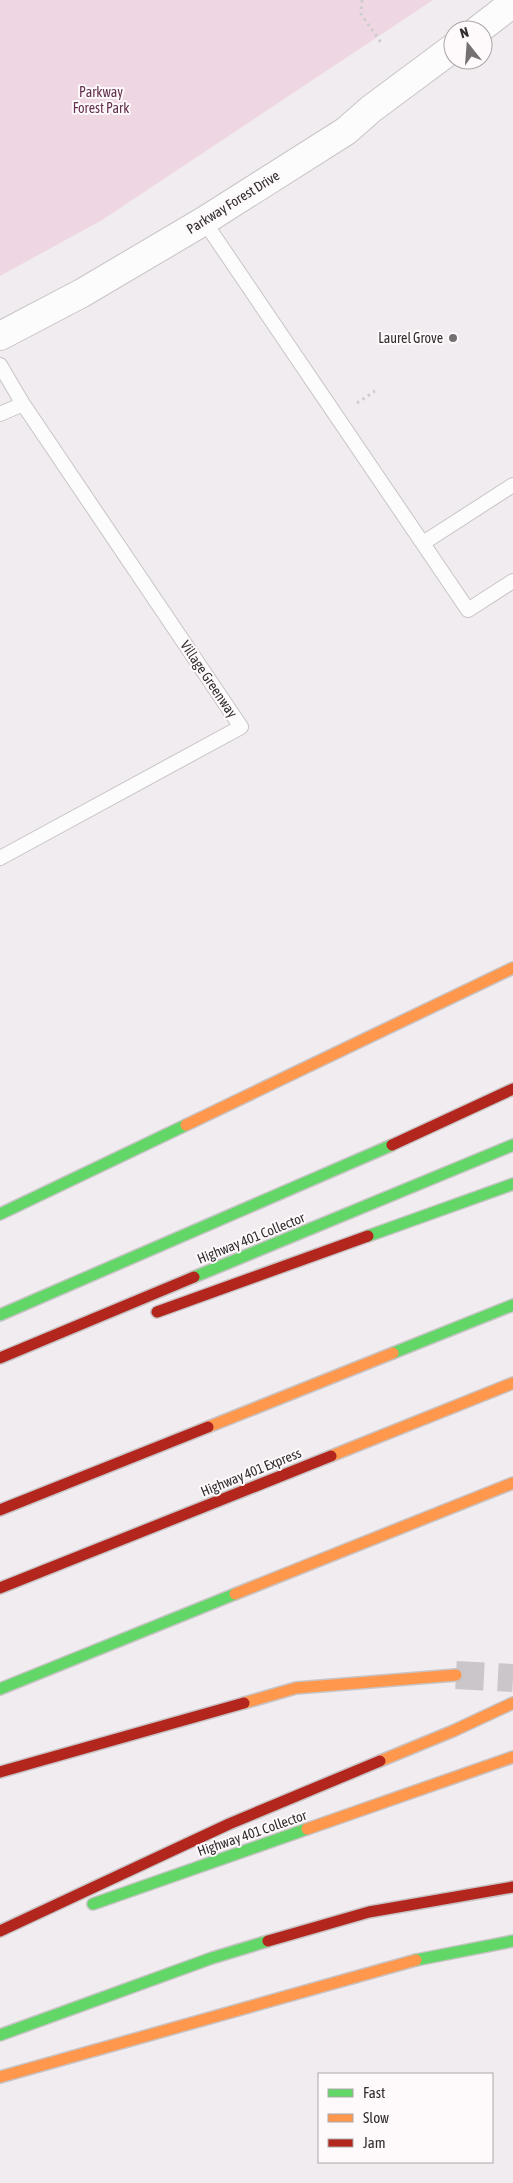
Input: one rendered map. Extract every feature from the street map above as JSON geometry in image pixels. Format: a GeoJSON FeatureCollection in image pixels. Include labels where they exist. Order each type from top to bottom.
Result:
{"type":"FeatureCollection","features":[{"type":"Feature","properties":{"kind":"highway"},"geometry":{"type":"LineString","coordinates":[[0,1214],[513,968]]}},
{"type":"Feature","properties":{"kind":"highway"},"geometry":{"type":"LineString","coordinates":[[0,1315],[408,1138],[513,1089]]}},
{"type":"Feature","properties":{"kind":"highway","name":"Highway 401 Collector"},"geometry":{"type":"LineString","coordinates":[[0,1358],[513,1146]]}},
{"type":"Feature","properties":{"kind":"highway"},"geometry":{"type":"LineString","coordinates":[[150,1314],[513,1184]]}},
{"type":"Feature","properties":{"kind":"highway"},"geometry":{"type":"LineString","coordinates":[[0,1510],[513,1304]]}},
{"type":"Feature","properties":{"kind":"highway"},"geometry":{"type":"LineString","coordinates":[[0,1367],[56,1347]]}},
{"type":"Feature","properties":{"kind":"highway","name":"Highway 401 Express"},"geometry":{"type":"LineString","coordinates":[[0,1588],[513,1382]]}},
{"type":"Feature","properties":{"kind":"highway"},"geometry":{"type":"LineString","coordinates":[[0,1689],[513,1483]]}},
{"type":"Feature","properties":{"kind":"highway"},"geometry":{"type":"LineString","coordinates":[[0,1772],[296,1688],[456,1675]]}},
{"type":"Feature","properties":{"kind":"highway"},"geometry":{"type":"LineString","coordinates":[[0,1931],[230,1824],[453,1731],[513,1703]]}},
{"type":"Feature","properties":{"kind":"highway","name":"Highway 401 Collector"},"geometry":{"type":"LineString","coordinates":[[84,1908],[513,1757]]}},
{"type":"Feature","properties":{"kind":"highway"},"geometry":{"type":"LineString","coordinates":[[0,2034],[212,1958],[369,1912],[513,1887]]}},
{"type":"Feature","properties":{"kind":"highway"},"geometry":{"type":"LineString","coordinates":[[0,1937],[56,1918]]}},
{"type":"Feature","properties":{"kind":"highway"},"geometry":{"type":"LineString","coordinates":[[0,2077],[408,1962],[513,1941]]}},
{"type":"Feature","properties":{"kind":"street"},"geometry":{"type":"LineString","coordinates":[[491,20],[513,3]]}},
{"type":"Feature","properties":{"kind":"street","name":"Parkway Forest Drive"},"geometry":{"type":"LineString","coordinates":[[0,336],[82,293],[204,220],[346,131],[371,109],[443,55]]}},
{"type":"Feature","properties":{"kind":"lane"},"geometry":{"type":"LineString","coordinates":[[204,220],[468,610],[513,581]]}},
{"type":"Feature","properties":{"kind":"lane","name":"Village Greenway"},"geometry":{"type":"LineString","coordinates":[[0,365],[23,404],[241,727],[0,858]]}},
{"type":"Feature","properties":{"kind":"lane"},"geometry":{"type":"LineString","coordinates":[[0,414],[23,404]]}},
{"type":"Feature","properties":{"kind":"lane"},"geometry":{"type":"LineString","coordinates":[[423,543],[513,485]]}},
{"type":"Feature","properties":{"kind":"path"},"geometry":{"type":"LineString","coordinates":[[362,0],[361,14],[382,44]]}},
{"type":"Feature","properties":{"kind":"path"},"geometry":{"type":"LineString","coordinates":[[357,403],[375,391]]}},
{"type":"Feature","properties":{"kind":"green space","name":"Parkway Forest Park"},"geometry":{"type":"Polygon","coordinates":[[[0,0],[433,0],[102,220],[0,276],[0,0]]]}},
{"type":"Feature","properties":{"kind":"tunnel"},"geometry":{"type":"LineString","coordinates":[[456,1675],[513,1678]]}},
{"type":"Feature","properties":{"kind":"traffic: fast"},"geometry":{"type":"LineString","coordinates":[[0,1214],[186,1125]]}},
{"type":"Feature","properties":{"kind":"traffic: fast"},"geometry":{"type":"LineString","coordinates":[[0,1315],[392,1145]]}},
{"type":"Feature","properties":{"kind":"traffic: fast"},"geometry":{"type":"LineString","coordinates":[[194,1277],[513,1145]]}},
{"type":"Feature","properties":{"kind":"traffic: fast"},"geometry":{"type":"LineString","coordinates":[[368,1236],[513,1184]]}},
{"type":"Feature","properties":{"kind":"traffic: fast"},"geometry":{"type":"LineString","coordinates":[[393,1353],[513,1305]]}},
{"type":"Feature","properties":{"kind":"traffic: fast"},"geometry":{"type":"LineString","coordinates":[[0,1689],[235,1594]]}},
{"type":"Feature","properties":{"kind":"traffic: fast"},"geometry":{"type":"LineString","coordinates":[[93,1904],[307,1829]]}},
{"type":"Feature","properties":{"kind":"traffic: fast"},"geometry":{"type":"LineString","coordinates":[[0,2035],[212,1958],[268,1941]]}},
{"type":"Feature","properties":{"kind":"traffic: fast"},"geometry":{"type":"LineString","coordinates":[[416,1960],[513,1941]]}},
{"type":"Feature","properties":{"kind":"traffic: slow"},"geometry":{"type":"LineString","coordinates":[[186,1125],[513,968]]}},
{"type":"Feature","properties":{"kind":"traffic: slow"},"geometry":{"type":"LineString","coordinates":[[208,1427],[393,1353]]}},
{"type":"Feature","properties":{"kind":"traffic: slow"},"geometry":{"type":"LineString","coordinates":[[331,1456],[513,1383]]}},
{"type":"Feature","properties":{"kind":"traffic: slow"},"geometry":{"type":"LineString","coordinates":[[235,1594],[513,1483]]}},
{"type":"Feature","properties":{"kind":"traffic: slow"},"geometry":{"type":"LineString","coordinates":[[244,1703],[296,1688],[456,1675]]}},
{"type":"Feature","properties":{"kind":"traffic: slow"},"geometry":{"type":"LineString","coordinates":[[380,1761],[453,1731],[513,1703]]}},
{"type":"Feature","properties":{"kind":"traffic: slow"},"geometry":{"type":"LineString","coordinates":[[307,1829],[513,1757]]}},
{"type":"Feature","properties":{"kind":"traffic: slow"},"geometry":{"type":"LineString","coordinates":[[0,2077],[416,1960]]}},
{"type":"Feature","properties":{"kind":"traffic: jam"},"geometry":{"type":"LineString","coordinates":[[392,1145],[513,1089]]}},
{"type":"Feature","properties":{"kind":"traffic: jam"},"geometry":{"type":"LineString","coordinates":[[157,1312],[368,1236]]}},
{"type":"Feature","properties":{"kind":"traffic: jam"},"geometry":{"type":"LineString","coordinates":[[0,1358],[194,1277]]}},
{"type":"Feature","properties":{"kind":"traffic: jam"},"geometry":{"type":"LineString","coordinates":[[0,1510],[208,1427]]}},
{"type":"Feature","properties":{"kind":"traffic: jam"},"geometry":{"type":"LineString","coordinates":[[0,1588],[331,1456]]}},
{"type":"Feature","properties":{"kind":"traffic: jam"},"geometry":{"type":"LineString","coordinates":[[0,1772],[244,1703]]}},
{"type":"Feature","properties":{"kind":"traffic: jam"},"geometry":{"type":"LineString","coordinates":[[0,1931],[229,1824],[380,1761]]}},
{"type":"Feature","properties":{"kind":"traffic: jam"},"geometry":{"type":"LineString","coordinates":[[268,1941],[369,1912],[513,1887]]}},
{"type":"Feature","properties":{"kind":"place","name":"Laurel Grove"},"geometry":{"type":"Point","coordinates":[453,338]}}]}
